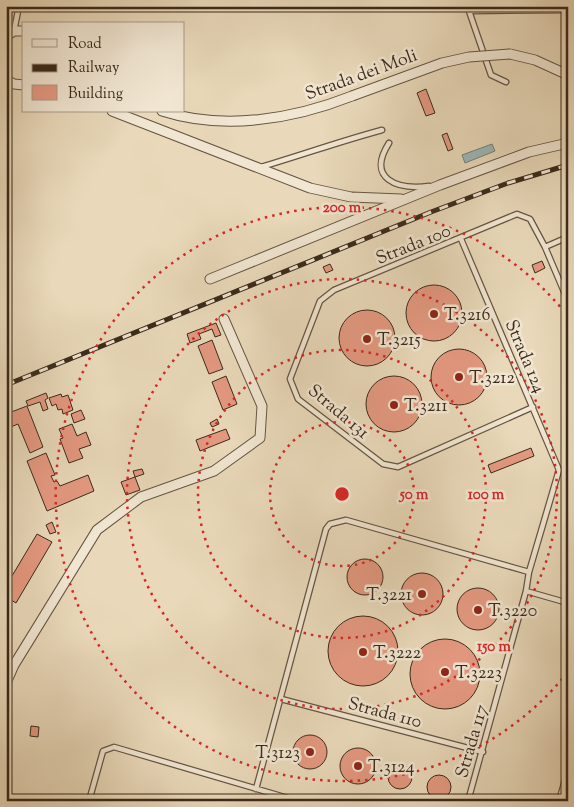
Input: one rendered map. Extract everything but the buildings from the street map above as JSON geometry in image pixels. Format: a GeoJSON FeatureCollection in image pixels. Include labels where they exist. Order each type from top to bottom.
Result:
{"type":"FeatureCollection","features":[{"type":"Feature","properties":{"kind":"street","name":"Strada dei Moli"},"geometry":{"type":"LineString","coordinates":[[167,112],[210,121],[269,119],[319,109],[442,62],[469,56],[510,54],[536,60],[568,75]]}},
{"type":"Feature","properties":{"kind":"street"},"geometry":{"type":"LineString","coordinates":[[6,80],[14,84],[22,85]]}},
{"type":"Feature","properties":{"kind":"street"},"geometry":{"type":"LineString","coordinates":[[115,112],[310,188],[351,197],[404,200]]}},
{"type":"Feature","properties":{"kind":"street"},"geometry":{"type":"LineString","coordinates":[[210,279],[440,185],[529,152],[568,143]]}},
{"type":"Feature","properties":{"kind":"street"},"geometry":{"type":"LineString","coordinates":[[6,683],[14,665],[97,530],[141,498],[214,471],[260,438],[262,406],[224,319]]}},
{"type":"Feature","properties":{"kind":"lane"},"geometry":{"type":"LineString","coordinates":[[10,34],[19,6]]}},
{"type":"Feature","properties":{"kind":"lane"},"geometry":{"type":"LineString","coordinates":[[506,82],[491,75],[470,11],[568,10]]}},
{"type":"Feature","properties":{"kind":"lane"},"geometry":{"type":"LineString","coordinates":[[260,168],[315,151],[339,141],[382,130]]}},
{"type":"Feature","properties":{"kind":"lane"},"geometry":{"type":"LineString","coordinates":[[389,143],[383,152],[381,165],[386,179],[397,186],[410,189],[440,185]]}},
{"type":"Feature","properties":{"kind":"lane","name":"Strada 100"},"geometry":{"type":"LineString","coordinates":[[320,301],[334,290],[517,214],[530,219],[545,247]]}},
{"type":"Feature","properties":{"kind":"lane"},"geometry":{"type":"LineString","coordinates":[[568,237],[545,247],[568,301]]}},
{"type":"Feature","properties":{"kind":"lane","name":"Strada 124"},"geometry":{"type":"LineString","coordinates":[[460,239],[559,470],[529,572]]}},
{"type":"Feature","properties":{"kind":"lane","name":"Strada 131"},"geometry":{"type":"LineString","coordinates":[[320,301],[290,379],[298,399],[383,464],[398,467],[533,407]]}},
{"type":"Feature","properties":{"kind":"lane"},"geometry":{"type":"LineString","coordinates":[[256,789],[326,528],[330,524],[346,520],[529,572]]}},
{"type":"Feature","properties":{"kind":"lane","name":"Strada 117"},"geometry":{"type":"LineString","coordinates":[[468,801],[526,591],[529,572]]}},
{"type":"Feature","properties":{"kind":"lane"},"geometry":{"type":"LineString","coordinates":[[526,591],[568,603]]}},
{"type":"Feature","properties":{"kind":"lane","name":"Strada 110"},"geometry":{"type":"LineString","coordinates":[[281,699],[483,752]]}},
{"type":"Feature","properties":{"kind":"lane"},"geometry":{"type":"LineString","coordinates":[[89,801],[103,750],[114,747],[298,801]]}},
{"type":"Feature","properties":{"kind":"lane"},"geometry":{"type":"LineString","coordinates":[[559,801],[566,783],[568,770]]}},
{"type":"Feature","properties":{"kind":"water"},"geometry":{"type":"Polygon","coordinates":[[[492,144],[495,151],[465,163],[462,155],[492,144]]]}},
{"type":"Feature","properties":{"kind":"railway"},"geometry":{"type":"LineString","coordinates":[[6,385],[431,212],[508,183],[568,165]]}},
{"type":"Feature","properties":{"kind":"place","name":"T.3216"},"geometry":{"type":"Point","coordinates":[434,314]}},
{"type":"Feature","properties":{"kind":"place","name":"T.3215"},"geometry":{"type":"Point","coordinates":[367,339]}},
{"type":"Feature","properties":{"kind":"place","name":"T.3212"},"geometry":{"type":"Point","coordinates":[459,377]}},
{"type":"Feature","properties":{"kind":"place","name":"T.3211"},"geometry":{"type":"Point","coordinates":[394,405]}},
{"type":"Feature","properties":{"kind":"place","name":"T.3221"},"geometry":{"type":"Point","coordinates":[422,594]}},
{"type":"Feature","properties":{"kind":"place","name":"T.3220"},"geometry":{"type":"Point","coordinates":[478,610]}},
{"type":"Feature","properties":{"kind":"place","name":"T.3222"},"geometry":{"type":"Point","coordinates":[363,652]}},
{"type":"Feature","properties":{"kind":"place","name":"T.3223"},"geometry":{"type":"Point","coordinates":[445,672]}},
{"type":"Feature","properties":{"kind":"place","name":"T.3123"},"geometry":{"type":"Point","coordinates":[310,752]}},
{"type":"Feature","properties":{"kind":"place","name":"T.3124"},"geometry":{"type":"Point","coordinates":[358,766]}}]}
